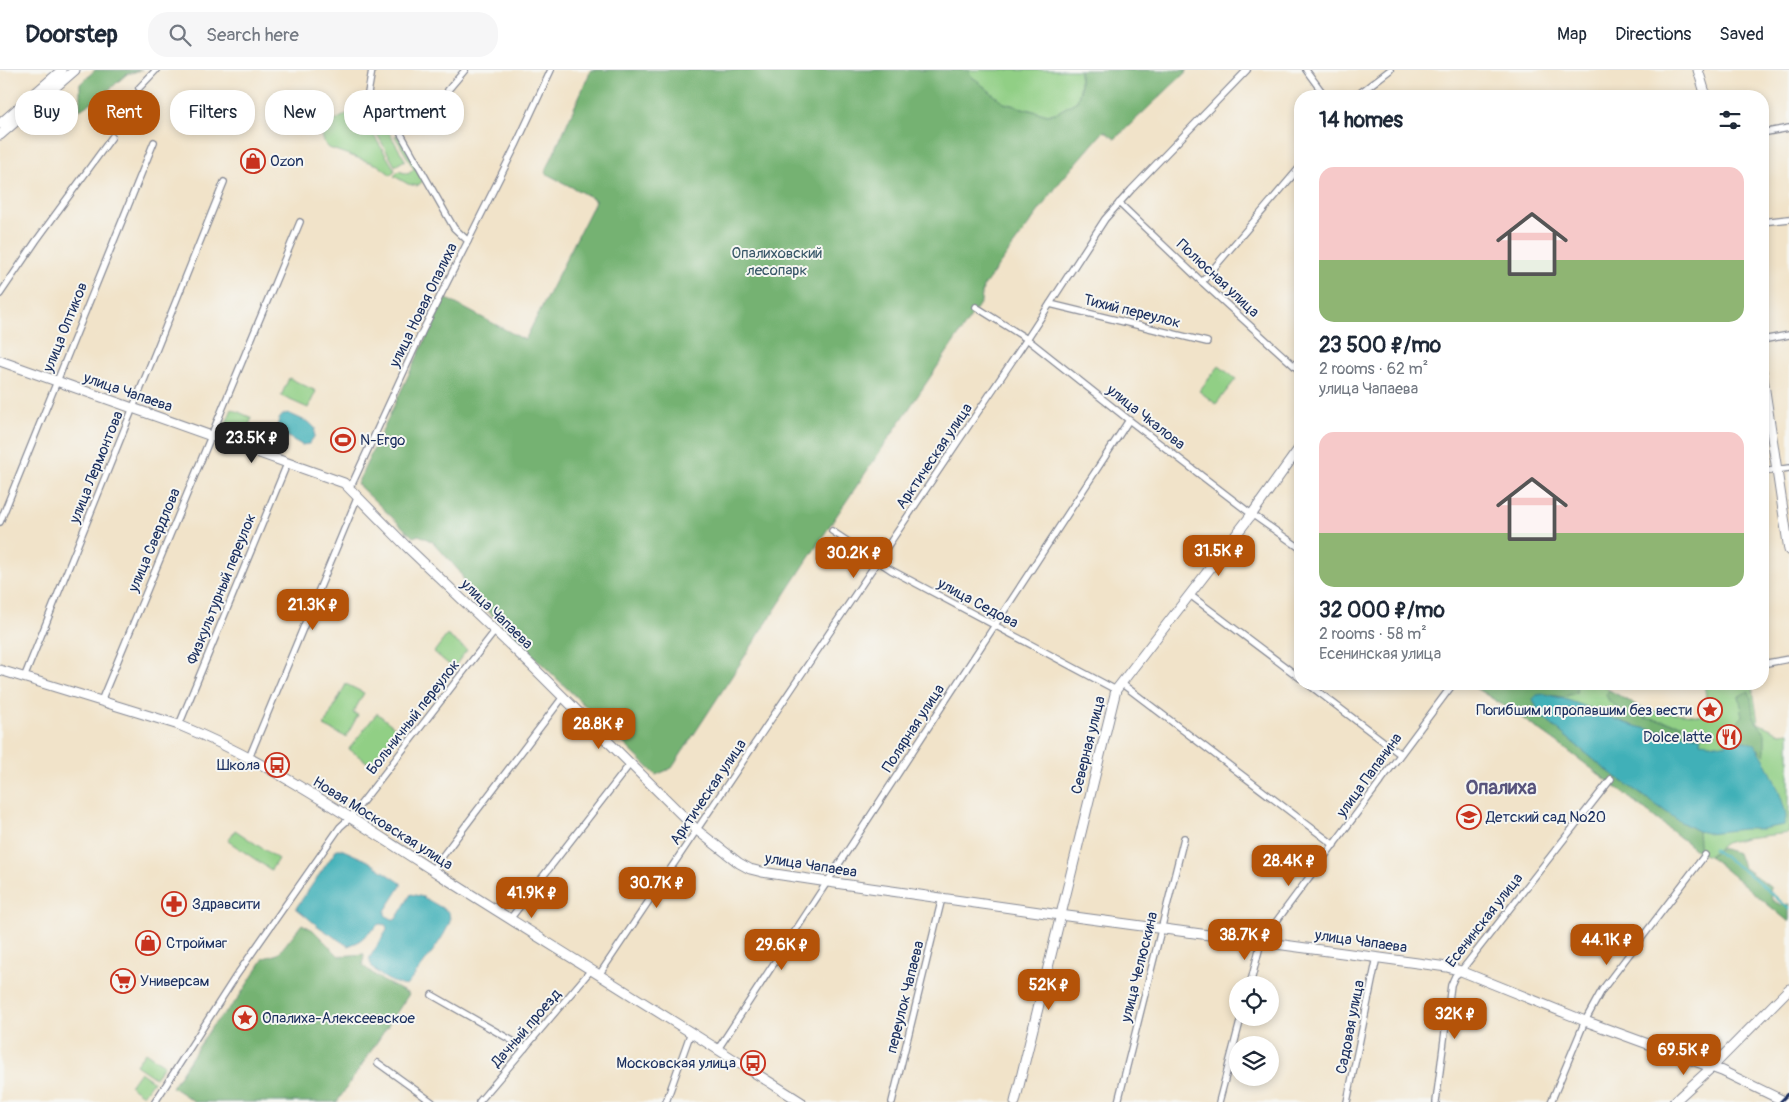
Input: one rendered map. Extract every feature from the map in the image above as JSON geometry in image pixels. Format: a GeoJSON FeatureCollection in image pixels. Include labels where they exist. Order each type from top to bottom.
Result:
{"type":"FeatureCollection","features":[{"type":"Feature","properties":{"kind":"street"},"geometry":{"type":"LineString","coordinates":[[0,124],[62,70]]}},
{"type":"Feature","properties":{"kind":"street"},"geometry":{"type":"LineString","coordinates":[[0,135],[75,70]]}},
{"type":"Feature","properties":{"kind":"street"},"geometry":{"type":"LineString","coordinates":[[139,88],[156,70]]}},
{"type":"Feature","properties":{"kind":"street","name":"улица Новая Опалиха"},"geometry":{"type":"LineString","coordinates":[[350,487],[422,332],[468,241],[454,228],[384,104],[378,100],[367,99],[372,70]]}},
{"type":"Feature","properties":{"kind":"street"},"geometry":{"type":"LineString","coordinates":[[448,90],[465,70]]}},
{"type":"Feature","properties":{"kind":"street"},"geometry":{"type":"LineString","coordinates":[[468,241],[516,145],[550,70]]}},
{"type":"Feature","properties":{"kind":"street","name":"Арктическая улица"},"geometry":{"type":"LineString","coordinates":[[600,975],[1027,339],[1093,237],[1119,202],[1247,70]]}},
{"type":"Feature","properties":{"kind":"street"},"geometry":{"type":"LineString","coordinates":[[1306,70],[1321,90]]}},
{"type":"Feature","properties":{"kind":"street"},"geometry":{"type":"LineString","coordinates":[[1364,90],[1390,70]]}},
{"type":"Feature","properties":{"kind":"street"},"geometry":{"type":"LineString","coordinates":[[1698,70],[1704,90]]}},
{"type":"Feature","properties":{"kind":"street"},"geometry":{"type":"LineString","coordinates":[[1769,132],[1789,128]]}},
{"type":"Feature","properties":{"kind":"street"},"geometry":{"type":"LineString","coordinates":[[0,294],[112,137]]}},
{"type":"Feature","properties":{"kind":"street","name":"улица Оптиков"},"geometry":{"type":"LineString","coordinates":[[0,522],[154,142]]}},
{"type":"Feature","properties":{"kind":"street"},"geometry":{"type":"LineString","coordinates":[[1202,282],[1294,174]]}},
{"type":"Feature","properties":{"kind":"street","name":"улица Лермонтова"},"geometry":{"type":"LineString","coordinates":[[24,678],[224,182]]}},
{"type":"Feature","properties":{"kind":"street","name":"Полюсная улица"},"geometry":{"type":"LineString","coordinates":[[1119,202],[1202,282],[1294,366]]}},
{"type":"Feature","properties":{"kind":"street"},"geometry":{"type":"LineString","coordinates":[[1769,221],[1789,218]]}},
{"type":"Feature","properties":{"kind":"street","name":"улица Свердлова"},"geometry":{"type":"LineString","coordinates":[[101,701],[300,222]]}},
{"type":"Feature","properties":{"kind":"street","name":"Тихий переулок"},"geometry":{"type":"LineString","coordinates":[[1050,304],[1207,342]]}},
{"type":"Feature","properties":{"kind":"street","name":"улица Чкалова"},"geometry":{"type":"LineString","coordinates":[[976,307],[1027,339],[1129,420],[1294,544]]}},
{"type":"Feature","properties":{"kind":"street"},"geometry":{"type":"LineString","coordinates":[[1769,339],[1789,335]]}},
{"type":"Feature","properties":{"kind":"street","name":"улица Чапаева"},"geometry":{"type":"LineString","coordinates":[[0,361],[287,464],[338,480],[350,487],[407,547],[698,830],[739,864],[750,869],[1060,915],[1446,967],[1461,971],[1585,1021],[1722,1072],[1786,1102]]}},
{"type":"Feature","properties":{"kind":"street"},"geometry":{"type":"LineString","coordinates":[[1769,418],[1789,550]]}},
{"type":"Feature","properties":{"kind":"street","name":"Полярная улица"},"geometry":{"type":"LineString","coordinates":[[718,1049],[1129,420]]}},
{"type":"Feature","properties":{"kind":"street","name":"Северная улица"},"geometry":{"type":"LineString","coordinates":[[1014,1102],[1118,686],[1252,514],[1294,455]]}},
{"type":"Feature","properties":{"kind":"street","name":"Физкультурный переулок"},"geometry":{"type":"LineString","coordinates":[[179,725],[287,464]]}},
{"type":"Feature","properties":{"kind":"street"},"geometry":{"type":"LineString","coordinates":[[1769,471],[1789,468]]}},
{"type":"Feature","properties":{"kind":"street"},"geometry":{"type":"LineString","coordinates":[[249,758],[358,496]]}},
{"type":"Feature","properties":{"kind":"street","name":"улица Седова"},"geometry":{"type":"LineString","coordinates":[[832,531],[891,570],[994,625],[1118,686],[1334,844]]}},
{"type":"Feature","properties":{"kind":"street"},"geometry":{"type":"LineString","coordinates":[[1190,595],[1294,673]]}},
{"type":"Feature","properties":{"kind":"street","name":"Больничный переулок"},"geometry":{"type":"LineString","coordinates":[[155,1102],[236,976],[340,827],[350,818],[495,631]]}},
{"type":"Feature","properties":{"kind":"street"},"geometry":{"type":"LineString","coordinates":[[1769,663],[1789,660]]}},
{"type":"Feature","properties":{"kind":"street","name":"Новая Московская улица"},"geometry":{"type":"LineString","coordinates":[[0,670],[179,725],[205,735],[249,758],[350,818],[801,1102]]}},
{"type":"Feature","properties":{"kind":"street"},"geometry":{"type":"LineString","coordinates":[[1316,690],[1400,754]]}},
{"type":"Feature","properties":{"kind":"street","name":"улица Папанина"},"geometry":{"type":"LineString","coordinates":[[1252,976],[1261,942],[1448,690]]}},
{"type":"Feature","properties":{"kind":"street"},"geometry":{"type":"LineString","coordinates":[[432,870],[563,697]]}},
{"type":"Feature","properties":{"kind":"street"},"geometry":{"type":"LineString","coordinates":[[510,919],[630,764]]}},
{"type":"Feature","properties":{"kind":"street","name":"Есенинская улица"},"geometry":{"type":"LineString","coordinates":[[1436,1102],[1452,985],[1455,976],[1461,971],[1611,779]]}},
{"type":"Feature","properties":{"kind":"street","name":"улица Челюскина"},"geometry":{"type":"LineString","coordinates":[[1118,1102],[1184,838]]}},
{"type":"Feature","properties":{"kind":"street"},"geometry":{"type":"LineString","coordinates":[[1551,1102],[1585,1021],[1602,990],[1705,854]]}},
{"type":"Feature","properties":{"kind":"street","name":"переулок Чапаева"},"geometry":{"type":"LineString","coordinates":[[892,1102],[942,898]]}},
{"type":"Feature","properties":{"kind":"street","name":"Садовая улица"},"geometry":{"type":"LineString","coordinates":[[1348,1102],[1377,957]]}},
{"type":"Feature","properties":{"kind":"street","name":"Дачный проезд"},"geometry":{"type":"LineString","coordinates":[[479,1102],[591,970]]}},
{"type":"Feature","properties":{"kind":"street"},"geometry":{"type":"LineString","coordinates":[[1674,1102],[1711,1068],[1789,989]]}},
{"type":"Feature","properties":{"kind":"street"},"geometry":{"type":"LineString","coordinates":[[432,995],[525,1048]]}},
{"type":"Feature","properties":{"kind":"street"},"geometry":{"type":"LineString","coordinates":[[1220,1102],[1239,1026]]}},
{"type":"Feature","properties":{"kind":"street"},"geometry":{"type":"LineString","coordinates":[[666,1102],[691,1032]]}},
{"type":"Feature","properties":{"kind":"street"},"geometry":{"type":"LineString","coordinates":[[378,1063],[432,1102]]}},
{"type":"Feature","properties":{"kind":"green space"},"geometry":{"type":"Polygon","coordinates":[[[95,70],[142,70],[127,74],[109,90],[88,90],[88,105],[80,110],[80,84],[95,70]]]}},
{"type":"Feature","properties":{"kind":"green space","name":"Опалиховский лесопарк"},"geometry":{"type":"Polygon","coordinates":[[[591,70],[968,70],[971,76],[1004,103],[1048,115],[1058,112],[1077,101],[1080,91],[1080,70],[1188,70],[1115,139],[1104,131],[1060,182],[983,287],[981,302],[831,524],[672,768],[656,775],[471,595],[460,572],[433,542],[419,535],[413,537],[357,484],[445,298],[525,340],[596,200],[545,173],[591,70]]]}},
{"type":"Feature","properties":{"kind":"green space"},"geometry":{"type":"Polygon","coordinates":[[[968,70],[1080,70],[1080,91],[1077,101],[1058,112],[1048,115],[1004,103],[971,76],[968,70]]]}},
{"type":"Feature","properties":{"kind":"green space"},"geometry":{"type":"Polygon","coordinates":[[[344,115],[344,135],[374,135],[395,170],[391,175],[378,165],[329,148],[322,136],[334,135],[334,121],[344,115]]]}},
{"type":"Feature","properties":{"kind":"green space"},"geometry":{"type":"Polygon","coordinates":[[[378,135],[391,135],[405,160],[395,166],[378,135]]]}},
{"type":"Feature","properties":{"kind":"green space"},"geometry":{"type":"Polygon","coordinates":[[[400,135],[423,178],[423,181],[417,186],[408,184],[394,176],[399,171],[408,174],[414,169],[395,136],[400,135]]]}},
{"type":"Feature","properties":{"kind":"green space"},"geometry":{"type":"Polygon","coordinates":[[[1219,366],[1236,379],[1216,404],[1199,391],[1219,366]]]}},
{"type":"Feature","properties":{"kind":"green space"},"geometry":{"type":"Polygon","coordinates":[[[289,378],[316,391],[308,408],[281,396],[289,378]]]}},
{"type":"Feature","properties":{"kind":"green space"},"geometry":{"type":"Polygon","coordinates":[[[232,409],[252,418],[243,438],[223,430],[232,409]]]}},
{"type":"Feature","properties":{"kind":"green space"},"geometry":{"type":"Polygon","coordinates":[[[447,635],[467,650],[453,668],[434,652],[447,635]]]}},
{"type":"Feature","properties":{"kind":"green space"},"geometry":{"type":"Polygon","coordinates":[[[346,684],[364,693],[353,713],[358,715],[346,737],[324,726],[346,684]]]}},
{"type":"Feature","properties":{"kind":"green space"},"geometry":{"type":"Polygon","coordinates":[[[1478,690],[1609,690],[1645,710],[1704,716],[1703,701],[1706,696],[1705,690],[1753,690],[1758,723],[1780,733],[1789,732],[1789,833],[1745,838],[1725,843],[1709,856],[1700,853],[1558,743],[1478,690]]]}},
{"type":"Feature","properties":{"kind":"green space"},"geometry":{"type":"Polygon","coordinates":[[[1478,690],[1576,690],[1576,693],[1563,697],[1544,694],[1540,715],[1605,769],[1679,821],[1698,831],[1700,853],[1558,743],[1478,690]]]}},
{"type":"Feature","properties":{"kind":"green space"},"geometry":{"type":"Polygon","coordinates":[[[1609,690],[1645,710],[1644,718],[1687,725],[1697,736],[1644,729],[1617,720],[1621,717],[1621,711],[1609,701],[1606,695],[1609,690]]]}},
{"type":"Feature","properties":{"kind":"green space"},"geometry":{"type":"Polygon","coordinates":[[[1749,691],[1754,719],[1765,734],[1765,755],[1757,748],[1732,735],[1736,723],[1743,716],[1739,696],[1749,691]]]}},
{"type":"Feature","properties":{"kind":"green space"},"geometry":{"type":"Polygon","coordinates":[[[377,713],[398,730],[371,765],[349,749],[377,713]]]}},
{"type":"Feature","properties":{"kind":"green space"},"geometry":{"type":"Polygon","coordinates":[[[235,830],[278,859],[271,870],[228,841],[235,830]]]}},
{"type":"Feature","properties":{"kind":"green space"},"geometry":{"type":"Polygon","coordinates":[[[1720,848],[1738,853],[1743,867],[1770,887],[1772,900],[1781,905],[1789,904],[1789,922],[1709,856],[1720,848]]]}},
{"type":"Feature","properties":{"kind":"green space"},"geometry":{"type":"Polygon","coordinates":[[[302,924],[313,930],[339,956],[364,954],[363,966],[383,981],[409,994],[337,1102],[195,1102],[172,1087],[213,1025],[237,1000],[264,958],[278,954],[302,924]]]}},
{"type":"Feature","properties":{"kind":"green space"},"geometry":{"type":"Polygon","coordinates":[[[145,1052],[164,1065],[155,1078],[136,1065],[145,1052]]]}},
{"type":"Feature","properties":{"kind":"green space"},"geometry":{"type":"Polygon","coordinates":[[[140,1072],[153,1081],[143,1095],[130,1086],[140,1072]]]}},
{"type":"Feature","properties":{"kind":"water"},"geometry":{"type":"Polygon","coordinates":[[[288,413],[310,423],[315,428],[314,437],[309,444],[302,445],[279,432],[277,429],[278,423],[283,415],[288,413]]]}},
{"type":"Feature","properties":{"kind":"water"},"geometry":{"type":"Polygon","coordinates":[[[1544,694],[1573,702],[1638,727],[1702,737],[1701,742],[1726,745],[1727,739],[1751,743],[1758,750],[1769,768],[1779,791],[1785,811],[1784,825],[1761,829],[1707,833],[1698,831],[1679,821],[1605,769],[1540,715],[1533,699],[1537,695],[1544,694]]]}},
{"type":"Feature","properties":{"kind":"water"},"geometry":{"type":"Polygon","coordinates":[[[337,849],[368,861],[401,883],[385,911],[385,915],[392,919],[396,919],[411,894],[423,897],[449,912],[450,920],[444,935],[406,986],[394,983],[382,976],[370,962],[370,957],[387,930],[386,925],[379,924],[358,942],[348,946],[319,927],[296,908],[337,849]]]}},
{"type":"Feature","properties":{"kind":"waterway"},"geometry":{"type":"LineString","coordinates":[[1713,849],[1754,878],[1789,909]]}},
{"type":"Feature","properties":{"kind":"railway"},"geometry":{"type":"LineString","coordinates":[[1780,1102],[1789,1093]]}},
{"type":"Feature","properties":{"kind":"place","name":"Ozon"},"geometry":{"type":"Point","coordinates":[253,161]}},
{"type":"Feature","properties":{"kind":"place","name":"N-Ergo"},"geometry":{"type":"Point","coordinates":[343,440]}},
{"type":"Feature","properties":{"kind":"place","name":"Погибшим и пропавшим без вести"},"geometry":{"type":"Point","coordinates":[1710,710]}},
{"type":"Feature","properties":{"kind":"place","name":"Dolce latte"},"geometry":{"type":"Point","coordinates":[1729,737]}},
{"type":"Feature","properties":{"kind":"place","name":"Школа"},"geometry":{"type":"Point","coordinates":[277,765]}},
{"type":"Feature","properties":{"kind":"place","name":"Детский сад №20"},"geometry":{"type":"Point","coordinates":[1469,817]}},
{"type":"Feature","properties":{"kind":"place","name":"Здравсити"},"geometry":{"type":"Point","coordinates":[174,904]}},
{"type":"Feature","properties":{"kind":"place","name":"Строймаг"},"geometry":{"type":"Point","coordinates":[148,943]}},
{"type":"Feature","properties":{"kind":"place","name":"Универсам"},"geometry":{"type":"Point","coordinates":[123,981]}},
{"type":"Feature","properties":{"kind":"place","name":"Опалиха-Алексеевское"},"geometry":{"type":"Point","coordinates":[245,1018]}},
{"type":"Feature","properties":{"kind":"place","name":"Московская улица"},"geometry":{"type":"Point","coordinates":[753,1063]}},
{"type":"Feature","properties":{"kind":"district","name":"Опалиха"},"geometry":{"type":"Point","coordinates":[1501,787]}}]}
